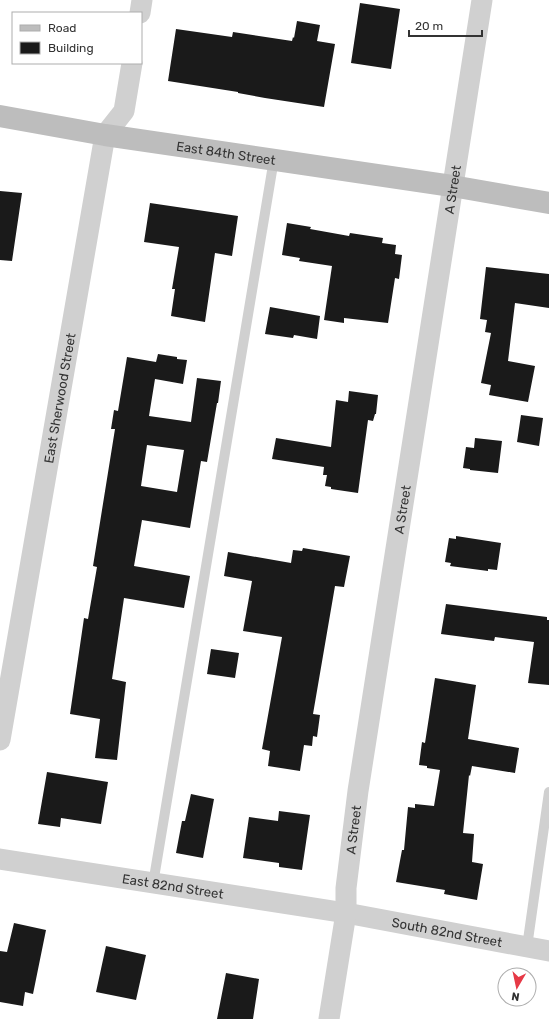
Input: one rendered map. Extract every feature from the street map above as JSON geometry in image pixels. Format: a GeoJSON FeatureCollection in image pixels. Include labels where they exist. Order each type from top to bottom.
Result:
{"type":"FeatureCollection","features":[{"type":"Feature","properties":{"kind":"street"},"geometry":{"type":"LineString","coordinates":[[140,12],[142,0]]}},
{"type":"Feature","properties":{"kind":"street","name":"A Street"},"geometry":{"type":"LineString","coordinates":[[329,1019],[346,913],[346,888],[358,791],[482,0]]}},
{"type":"Feature","properties":{"kind":"street","name":"East Sherwood Street"},"geometry":{"type":"LineString","coordinates":[[0,740],[105,135],[124,111],[132,64]]}},
{"type":"Feature","properties":{"kind":"street","name":"East 84th Street"},"geometry":{"type":"LineString","coordinates":[[0,116],[105,135],[452,186],[549,203]]}},
{"type":"Feature","properties":{"kind":"street","name":"East 82nd Street"},"geometry":{"type":"LineString","coordinates":[[0,860],[346,913]]}},
{"type":"Feature","properties":{"kind":"street","name":"South 82nd Street"},"geometry":{"type":"LineString","coordinates":[[346,913],[549,951]]}},
{"type":"Feature","properties":{"kind":"lane"},"geometry":{"type":"LineString","coordinates":[[153,884],[274,159]]}},
{"type":"Feature","properties":{"kind":"lane"},"geometry":{"type":"LineString","coordinates":[[527,947],[549,792]]}},
{"type":"Feature","properties":{"kind":"building"},"geometry":{"type":"Polygon","coordinates":[[[360,3],[400,9],[391,69],[351,63],[360,3]]]}},
{"type":"Feature","properties":{"kind":"building"},"geometry":{"type":"Polygon","coordinates":[[[297,21],[320,25],[317,41],[335,44],[324,107],[168,81],[176,29],[232,37],[233,32],[292,41],[293,37],[294,38],[297,21]]]}},
{"type":"Feature","properties":{"kind":"building"},"geometry":{"type":"Polygon","coordinates":[[[0,191],[22,193],[12,261],[0,260],[0,191]]]}},
{"type":"Feature","properties":{"kind":"building"},"geometry":{"type":"Polygon","coordinates":[[[150,203],[238,216],[232,256],[215,253],[205,322],[171,316],[175,289],[172,289],[179,247],[144,242],[150,203]]]}},
{"type":"Feature","properties":{"kind":"building"},"geometry":{"type":"Polygon","coordinates":[[[287,223],[349,236],[350,233],[383,238],[382,243],[396,245],[395,254],[402,255],[399,279],[395,278],[388,323],[344,318],[344,323],[324,320],[332,266],[299,261],[300,258],[282,255],[287,223]]]}},
{"type":"Feature","properties":{"kind":"building"},"geometry":{"type":"Polygon","coordinates":[[[486,267],[549,274],[549,308],[515,303],[508,361],[535,366],[528,402],[489,395],[491,385],[481,383],[491,333],[485,332],[487,320],[480,319],[486,267]]]}},
{"type":"Feature","properties":{"kind":"building"},"geometry":{"type":"Polygon","coordinates":[[[270,307],[320,316],[317,339],[294,335],[293,338],[265,334],[270,307]]]}},
{"type":"Feature","properties":{"kind":"building"},"geometry":{"type":"Polygon","coordinates":[[[158,354],[187,360],[183,384],[155,379],[149,416],[191,422],[197,378],[221,381],[218,403],[207,462],[201,461],[190,528],[142,520],[134,566],[190,576],[184,608],[124,598],[112,679],[126,682],[117,760],[95,758],[100,719],[70,714],[84,618],[88,619],[97,567],[93,566],[115,429],[111,429],[114,410],[118,411],[127,357],[156,362],[158,354]],[[147,445],[141,486],[177,492],[184,450],[147,445]]]}},
{"type":"Feature","properties":{"kind":"building"},"geometry":{"type":"Polygon","coordinates":[[[349,391],[378,395],[376,414],[373,421],[368,420],[358,493],[331,489],[331,487],[325,486],[327,475],[323,475],[324,467],[272,459],[276,438],[331,447],[336,400],[348,402],[349,391]]]}},
{"type":"Feature","properties":{"kind":"building"},"geometry":{"type":"Polygon","coordinates":[[[521,415],[543,418],[539,446],[517,442],[521,415]]]}},
{"type":"Feature","properties":{"kind":"building"},"geometry":{"type":"Polygon","coordinates":[[[475,438],[502,441],[498,473],[463,468],[466,447],[474,448],[475,438]]]}},
{"type":"Feature","properties":{"kind":"building"},"geometry":{"type":"Polygon","coordinates":[[[456,536],[501,543],[497,570],[488,569],[488,571],[450,566],[451,563],[445,562],[449,538],[456,539],[456,536]]]}},
{"type":"Feature","properties":{"kind":"building"},"geometry":{"type":"Polygon","coordinates":[[[303,548],[350,556],[344,587],[335,586],[313,714],[320,715],[317,737],[313,736],[312,746],[304,745],[300,771],[268,766],[270,751],[262,749],[282,637],[243,631],[252,581],[224,576],[228,552],[291,563],[293,550],[302,551],[303,548]]]}},
{"type":"Feature","properties":{"kind":"building"},"geometry":{"type":"Polygon","coordinates":[[[446,604],[547,617],[547,620],[549,620],[549,685],[528,683],[534,642],[495,637],[494,641],[441,634],[446,604]]]}},
{"type":"Feature","properties":{"kind":"building"},"geometry":{"type":"Polygon","coordinates":[[[211,649],[239,653],[235,678],[207,674],[211,649]]]}},
{"type":"Feature","properties":{"kind":"building"},"geometry":{"type":"Polygon","coordinates":[[[435,678],[476,685],[468,739],[519,748],[515,773],[472,766],[470,776],[469,775],[463,833],[474,834],[472,862],[483,864],[477,900],[444,894],[445,890],[396,882],[402,850],[404,850],[408,807],[415,808],[415,804],[434,806],[440,770],[419,765],[422,742],[425,743],[435,678]]]}},
{"type":"Feature","properties":{"kind":"building"},"geometry":{"type":"Polygon","coordinates":[[[47,772],[108,782],[101,824],[61,818],[60,827],[38,824],[47,772]]]}},
{"type":"Feature","properties":{"kind":"building"},"geometry":{"type":"Polygon","coordinates":[[[191,794],[214,799],[203,858],[176,853],[182,821],[185,821],[191,794]]]}},
{"type":"Feature","properties":{"kind":"building"},"geometry":{"type":"Polygon","coordinates":[[[279,811],[310,815],[302,870],[279,867],[279,863],[243,858],[249,817],[278,821],[279,811]]]}},
{"type":"Feature","properties":{"kind":"building"},"geometry":{"type":"Polygon","coordinates":[[[14,923],[46,930],[33,994],[25,992],[23,1006],[0,1002],[0,951],[7,952],[14,923]]]}},
{"type":"Feature","properties":{"kind":"building"},"geometry":{"type":"Polygon","coordinates":[[[106,946],[146,955],[136,1000],[96,992],[106,946]]]}},
{"type":"Feature","properties":{"kind":"building"},"geometry":{"type":"Polygon","coordinates":[[[226,973],[259,979],[253,1019],[217,1019],[226,973]]]}}]}
